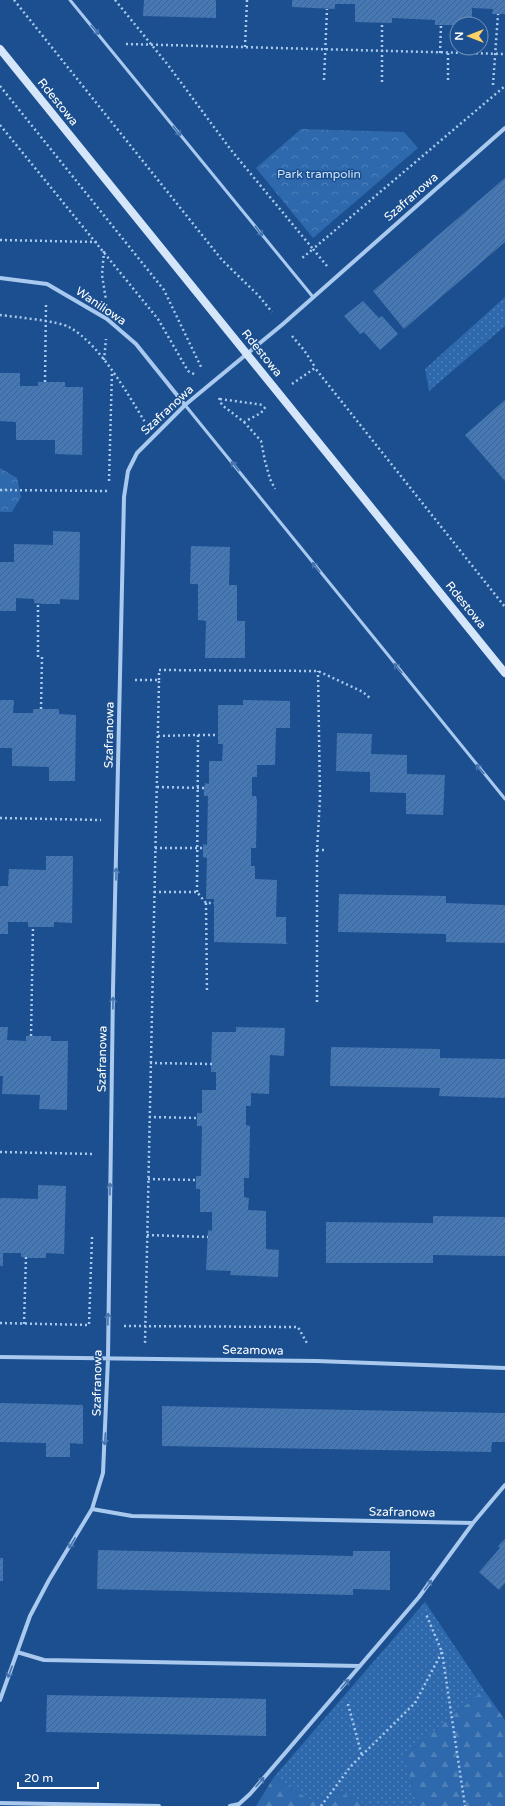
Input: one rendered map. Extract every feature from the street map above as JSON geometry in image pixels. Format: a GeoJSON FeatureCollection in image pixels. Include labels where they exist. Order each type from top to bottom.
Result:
{"type":"FeatureCollection","features":[{"type":"Feature","properties":{"kind":"street","name":"Rdestowa"},"geometry":{"type":"LineString","coordinates":[[0,50],[505,672]]}},
{"type":"Feature","properties":{"kind":"street","name":"Szafranowa"},"geometry":{"type":"LineString","coordinates":[[0,1700],[30,1616],[49,1580],[92,1510],[103,1473],[108,1358],[113,989],[124,498],[128,471],[137,453],[185,405],[248,354],[505,128]]}},
{"type":"Feature","properties":{"kind":"street","name":"Waniliowa"},"geometry":{"type":"LineString","coordinates":[[0,278],[47,284],[106,319],[136,344],[185,405]]}},
{"type":"Feature","properties":{"kind":"street","name":"Sezamowa"},"geometry":{"type":"LineString","coordinates":[[0,1357],[318,1361],[505,1368]]}},
{"type":"Feature","properties":{"kind":"street"},"geometry":{"type":"LineString","coordinates":[[230,1806],[239,1804],[250,1794],[344,1685],[419,1597],[473,1523],[505,1485]]}},
{"type":"Feature","properties":{"kind":"street","name":"Szafranowa"},"geometry":{"type":"LineString","coordinates":[[92,1510],[132,1516],[473,1523]]}},
{"type":"Feature","properties":{"kind":"street"},"geometry":{"type":"LineString","coordinates":[[17,1652],[44,1660],[360,1666]]}},
{"type":"Feature","properties":{"kind":"street"},"geometry":{"type":"LineString","coordinates":[[0,1803],[159,1806]]}},
{"type":"Feature","properties":{"kind":"lane"},"geometry":{"type":"LineString","coordinates":[[70,0],[313,297]]}},
{"type":"Feature","properties":{"kind":"lane"},"geometry":{"type":"LineString","coordinates":[[185,405],[414,689],[505,799]]}},
{"type":"Feature","properties":{"kind":"path"},"geometry":{"type":"LineString","coordinates":[[14,0],[222,260],[259,296],[304,350],[315,368],[505,607]]}},
{"type":"Feature","properties":{"kind":"path"},"geometry":{"type":"LineString","coordinates":[[115,0],[152,45],[231,150],[336,277]]}},
{"type":"Feature","properties":{"kind":"path"},"geometry":{"type":"LineString","coordinates":[[245,47],[247,0]]}},
{"type":"Feature","properties":{"kind":"path"},"geometry":{"type":"LineString","coordinates":[[324,80],[327,9]]}},
{"type":"Feature","properties":{"kind":"path"},"geometry":{"type":"LineString","coordinates":[[493,85],[498,14]]}},
{"type":"Feature","properties":{"kind":"path"},"geometry":{"type":"LineString","coordinates":[[382,23],[382,82]]}},
{"type":"Feature","properties":{"kind":"path"},"geometry":{"type":"LineString","coordinates":[[440,53],[441,25]]}},
{"type":"Feature","properties":{"kind":"path"},"geometry":{"type":"LineString","coordinates":[[106,43],[505,54]]}},
{"type":"Feature","properties":{"kind":"path"},"geometry":{"type":"LineString","coordinates":[[448,53],[448,83]]}},
{"type":"Feature","properties":{"kind":"path"},"geometry":{"type":"LineString","coordinates":[[0,86],[164,290],[202,369],[202,373]]}},
{"type":"Feature","properties":{"kind":"path"},"geometry":{"type":"LineString","coordinates":[[289,268],[505,86]]}},
{"type":"Feature","properties":{"kind":"path"},"geometry":{"type":"LineString","coordinates":[[0,125],[158,318],[188,371],[202,378]]}},
{"type":"Feature","properties":{"kind":"path"},"geometry":{"type":"LineString","coordinates":[[0,240],[97,242]]}},
{"type":"Feature","properties":{"kind":"path"},"geometry":{"type":"LineString","coordinates":[[45,382],[47,284]]}},
{"type":"Feature","properties":{"kind":"path"},"geometry":{"type":"LineString","coordinates":[[0,315],[69,327],[92,346],[112,371],[154,436]]}},
{"type":"Feature","properties":{"kind":"path"},"geometry":{"type":"LineString","coordinates":[[288,387],[315,368]]}},
{"type":"Feature","properties":{"kind":"path"},"geometry":{"type":"LineString","coordinates":[[108,499],[112,371]]}},
{"type":"Feature","properties":{"kind":"path"},"geometry":{"type":"LineString","coordinates":[[244,422],[262,413],[267,405],[247,404],[220,399],[222,405],[244,422],[261,441],[270,480],[276,490]]}},
{"type":"Feature","properties":{"kind":"path"},"geometry":{"type":"LineString","coordinates":[[0,490],[108,491]]}},
{"type":"Feature","properties":{"kind":"path"},"geometry":{"type":"LineString","coordinates":[[38,603],[38,657]]}},
{"type":"Feature","properties":{"kind":"path"},"geometry":{"type":"LineString","coordinates":[[41,709],[42,657]]}},
{"type":"Feature","properties":{"kind":"path"},"geometry":{"type":"LineString","coordinates":[[146,1326],[150,1063],[159,670],[318,671],[363,692],[371,699]]}},
{"type":"Feature","properties":{"kind":"path"},"geometry":{"type":"LineString","coordinates":[[318,671],[320,799],[318,850],[318,1002]]}},
{"type":"Feature","properties":{"kind":"path"},"geometry":{"type":"LineString","coordinates":[[120,680],[159,680]]}},
{"type":"Feature","properties":{"kind":"path"},"geometry":{"type":"LineString","coordinates":[[198,735],[197,892],[206,903],[207,992]]}},
{"type":"Feature","properties":{"kind":"path"},"geometry":{"type":"LineString","coordinates":[[158,736],[218,735]]}},
{"type":"Feature","properties":{"kind":"path"},"geometry":{"type":"LineString","coordinates":[[157,787],[204,788]]}},
{"type":"Feature","properties":{"kind":"path"},"geometry":{"type":"LineString","coordinates":[[0,818],[103,820],[103,812]]}},
{"type":"Feature","properties":{"kind":"path"},"geometry":{"type":"LineString","coordinates":[[155,848],[203,848]]}},
{"type":"Feature","properties":{"kind":"path"},"geometry":{"type":"LineString","coordinates":[[318,850],[326,850]]}},
{"type":"Feature","properties":{"kind":"path"},"geometry":{"type":"LineString","coordinates":[[154,892],[197,892]]}},
{"type":"Feature","properties":{"kind":"path"},"geometry":{"type":"LineString","coordinates":[[206,903],[214,903]]}},
{"type":"Feature","properties":{"kind":"path"},"geometry":{"type":"LineString","coordinates":[[31,1036],[33,927]]}},
{"type":"Feature","properties":{"kind":"path"},"geometry":{"type":"LineString","coordinates":[[150,1063],[212,1064]]}},
{"type":"Feature","properties":{"kind":"path"},"geometry":{"type":"LineString","coordinates":[[149,1117],[197,1118]]}},
{"type":"Feature","properties":{"kind":"path"},"geometry":{"type":"LineString","coordinates":[[93,1162],[94,1146]]}},
{"type":"Feature","properties":{"kind":"path"},"geometry":{"type":"LineString","coordinates":[[0,1152],[94,1154]]}},
{"type":"Feature","properties":{"kind":"path"},"geometry":{"type":"LineString","coordinates":[[148,1179],[196,1180]]}},
{"type":"Feature","properties":{"kind":"path"},"geometry":{"type":"LineString","coordinates":[[90,1325],[92,1232]]}},
{"type":"Feature","properties":{"kind":"path"},"geometry":{"type":"LineString","coordinates":[[147,1235],[208,1237]]}},
{"type":"Feature","properties":{"kind":"path"},"geometry":{"type":"LineString","coordinates":[[24,1324],[26,1258]]}},
{"type":"Feature","properties":{"kind":"path"},"geometry":{"type":"LineString","coordinates":[[0,1323],[108,1326],[298,1327],[318,1361]]}},
{"type":"Feature","properties":{"kind":"path"},"geometry":{"type":"LineString","coordinates":[[419,1597],[442,1652],[465,1806]]}},
{"type":"Feature","properties":{"kind":"path"},"geometry":{"type":"LineString","coordinates":[[321,1806],[351,1766],[415,1703],[442,1652]]}},
{"type":"Feature","properties":{"kind":"path"},"geometry":{"type":"LineString","coordinates":[[344,1685],[352,1722],[362,1756]]}},
{"type":"Feature","properties":{"kind":"green space","name":"Park trampolin"},"geometry":{"type":"Polygon","coordinates":[[[301,129],[404,132],[418,148],[313,238],[256,168],[301,129]]]}},
{"type":"Feature","properties":{"kind":"green space"},"geometry":{"type":"Polygon","coordinates":[[[505,297],[505,326],[429,391],[425,369],[505,297]]]}},
{"type":"Feature","properties":{"kind":"green space"},"geometry":{"type":"Polygon","coordinates":[[[0,468],[17,478],[21,497],[12,512],[0,512],[0,468]]]}},
{"type":"Feature","properties":{"kind":"green space"},"geometry":{"type":"Polygon","coordinates":[[[425,1602],[484,1690],[404,1756],[418,1806],[363,1806],[362,1803],[339,1792],[313,1802],[274,1777],[425,1602]]]}},
{"type":"Feature","properties":{"kind":"green space"},"geometry":{"type":"Polygon","coordinates":[[[484,1690],[505,1720],[505,1806],[418,1806],[404,1756],[484,1690]]]}},
{"type":"Feature","properties":{"kind":"green space"},"geometry":{"type":"Polygon","coordinates":[[[274,1777],[313,1802],[339,1792],[362,1803],[363,1806],[256,1806],[274,1777]]]}},
{"type":"Feature","properties":{"kind":"building"},"geometry":{"type":"Polygon","coordinates":[[[144,0],[216,0],[216,18],[143,16],[144,0]]]}},
{"type":"Feature","properties":{"kind":"building"},"geometry":{"type":"Polygon","coordinates":[[[292,0],[505,0],[505,14],[492,14],[493,9],[472,8],[472,16],[449,16],[449,25],[435,25],[435,20],[392,18],[392,23],[355,22],[355,4],[335,4],[335,9],[292,7],[292,0]]]}},
{"type":"Feature","properties":{"kind":"building"},"geometry":{"type":"Polygon","coordinates":[[[505,178],[505,242],[404,329],[373,291],[505,178]]]}},
{"type":"Feature","properties":{"kind":"building"},"geometry":{"type":"Polygon","coordinates":[[[363,301],[379,318],[382,316],[398,334],[380,350],[364,332],[360,334],[344,316],[363,301]]]}},
{"type":"Feature","properties":{"kind":"building"},"geometry":{"type":"Polygon","coordinates":[[[0,373],[20,373],[20,386],[38,386],[38,382],[65,382],[65,387],[83,387],[82,455],[55,454],[55,440],[16,440],[16,422],[0,421],[0,373]]]}},
{"type":"Feature","properties":{"kind":"building"},"geometry":{"type":"Polygon","coordinates":[[[505,400],[505,481],[465,435],[505,400]]]}},
{"type":"Feature","properties":{"kind":"building"},"geometry":{"type":"Polygon","coordinates":[[[53,531],[80,532],[79,600],[60,599],[60,604],[45,604],[34,603],[34,599],[16,598],[16,611],[0,611],[0,562],[14,562],[14,544],[53,545],[53,531]]]}},
{"type":"Feature","properties":{"kind":"building"},"geometry":{"type":"Polygon","coordinates":[[[191,546],[230,547],[229,585],[237,585],[237,621],[245,621],[245,658],[205,658],[206,621],[198,620],[198,584],[190,584],[191,546]]]}},
{"type":"Feature","properties":{"kind":"building"},"geometry":{"type":"Polygon","coordinates":[[[0,700],[14,700],[13,713],[33,713],[33,709],[59,709],[59,714],[76,715],[75,781],[49,781],[49,767],[12,766],[12,748],[0,748],[0,700]]]}},
{"type":"Feature","properties":{"kind":"building"},"geometry":{"type":"Polygon","coordinates":[[[243,700],[290,701],[290,728],[276,728],[275,765],[257,765],[257,777],[252,777],[252,796],[256,796],[257,800],[256,848],[251,848],[251,866],[255,866],[255,879],[277,880],[276,917],[286,917],[286,942],[288,944],[214,942],[214,899],[206,899],[207,858],[203,857],[203,844],[207,845],[208,796],[204,796],[204,788],[205,783],[209,784],[209,761],[222,761],[223,744],[218,744],[218,705],[243,705],[243,700]]]}},
{"type":"Feature","properties":{"kind":"building"},"geometry":{"type":"Polygon","coordinates":[[[337,733],[372,734],[371,754],[407,755],[407,774],[445,775],[443,815],[406,814],[406,793],[370,792],[370,772],[336,771],[337,733]]]}},
{"type":"Feature","properties":{"kind":"building"},"geometry":{"type":"Polygon","coordinates":[[[46,856],[73,856],[72,923],[54,922],[54,927],[28,927],[28,922],[8,922],[8,934],[0,934],[0,886],[8,886],[9,869],[46,870],[46,856]]]}},
{"type":"Feature","properties":{"kind":"building"},"geometry":{"type":"Polygon","coordinates":[[[339,894],[446,896],[446,903],[505,905],[505,943],[446,942],[446,934],[338,932],[339,894]]]}},
{"type":"Feature","properties":{"kind":"building"},"geometry":{"type":"Polygon","coordinates":[[[0,1027],[8,1027],[7,1040],[26,1041],[26,1036],[51,1036],[51,1041],[68,1041],[67,1110],[39,1109],[40,1095],[2,1094],[3,1076],[0,1076],[0,1027]]]}},
{"type":"Feature","properties":{"kind":"building"},"geometry":{"type":"Polygon","coordinates":[[[236,1027],[285,1028],[284,1056],[270,1055],[269,1094],[251,1093],[251,1106],[246,1106],[246,1125],[250,1126],[249,1178],[244,1178],[244,1197],[249,1198],[248,1210],[266,1211],[266,1249],[279,1250],[278,1277],[230,1275],[231,1271],[206,1270],[208,1230],[212,1231],[212,1212],[200,1212],[200,1189],[196,1189],[196,1176],[201,1176],[202,1126],[197,1126],[197,1113],[202,1113],[202,1090],[216,1090],[216,1072],[211,1072],[212,1032],[236,1032],[236,1027]]]}},
{"type":"Feature","properties":{"kind":"building"},"geometry":{"type":"Polygon","coordinates":[[[331,1047],[440,1049],[440,1058],[505,1059],[505,1098],[439,1096],[440,1088],[330,1086],[331,1047]]]}},
{"type":"Feature","properties":{"kind":"building"},"geometry":{"type":"Polygon","coordinates":[[[38,1185],[66,1186],[64,1254],[46,1253],[46,1258],[31,1258],[21,1257],[21,1253],[3,1253],[3,1266],[0,1266],[0,1198],[38,1199],[38,1185]]]}},
{"type":"Feature","properties":{"kind":"building"},"geometry":{"type":"Polygon","coordinates":[[[433,1216],[505,1217],[505,1256],[433,1255],[433,1263],[326,1263],[326,1222],[433,1223],[433,1216]]]}},
{"type":"Feature","properties":{"kind":"building"},"geometry":{"type":"Polygon","coordinates":[[[0,1403],[83,1405],[83,1444],[70,1443],[70,1457],[46,1457],[46,1443],[0,1442],[0,1403]]]}},
{"type":"Feature","properties":{"kind":"building"},"geometry":{"type":"Polygon","coordinates":[[[162,1406],[505,1413],[505,1442],[492,1442],[491,1452],[162,1446],[162,1406]]]}},
{"type":"Feature","properties":{"kind":"building"},"geometry":{"type":"Polygon","coordinates":[[[505,1539],[505,1583],[499,1590],[479,1572],[500,1548],[498,1546],[505,1539]]]}},
{"type":"Feature","properties":{"kind":"building"},"geometry":{"type":"Polygon","coordinates":[[[98,1550],[353,1556],[353,1551],[390,1551],[390,1590],[353,1589],[353,1595],[97,1589],[98,1550]]]}},
{"type":"Feature","properties":{"kind":"building"},"geometry":{"type":"Polygon","coordinates":[[[0,1558],[3,1558],[3,1581],[0,1581],[0,1558]]]}},
{"type":"Feature","properties":{"kind":"building"},"geometry":{"type":"Polygon","coordinates":[[[47,1695],[266,1699],[266,1736],[46,1732],[47,1695]]]}}]}
